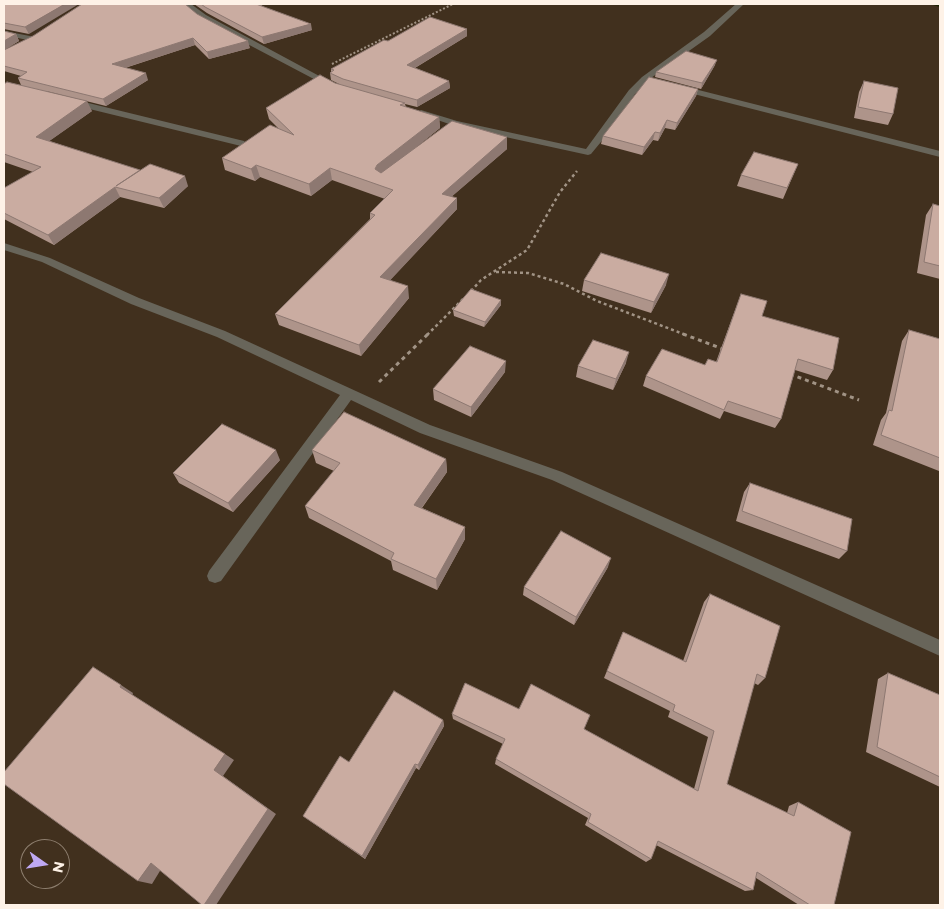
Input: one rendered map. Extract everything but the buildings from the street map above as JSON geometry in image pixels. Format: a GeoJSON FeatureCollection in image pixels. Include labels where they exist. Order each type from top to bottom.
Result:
{"type":"FeatureCollection","features":[{"type":"Feature","properties":{"kind":"street"},"geometry":{"type":"LineString","coordinates":[[187,4],[203,17],[312,73],[340,90]]}},
{"type":"Feature","properties":{"kind":"street"},"geometry":{"type":"LineString","coordinates":[[414,111],[451,126],[588,152],[632,92],[645,80],[707,34],[740,4]]}},
{"type":"Feature","properties":{"kind":"street"},"geometry":{"type":"LineString","coordinates":[[4,32],[32,39]]}},
{"type":"Feature","properties":{"kind":"street"},"geometry":{"type":"LineString","coordinates":[[20,46],[40,34]]}},
{"type":"Feature","properties":{"kind":"street"},"geometry":{"type":"LineString","coordinates":[[645,80],[940,154]]}},
{"type":"Feature","properties":{"kind":"street"},"geometry":{"type":"LineString","coordinates":[[61,99],[241,143]]}},
{"type":"Feature","properties":{"kind":"street"},"geometry":{"type":"LineString","coordinates":[[4,246],[46,260],[135,301],[221,334],[425,429],[557,476],[940,648]]}},
{"type":"Feature","properties":{"kind":"street"},"geometry":{"type":"LineString","coordinates":[[215,576],[355,396]]}},
{"type":"Feature","properties":{"kind":"path"},"geometry":{"type":"LineString","coordinates":[[312,73],[452,4]]}},
{"type":"Feature","properties":{"kind":"path"},"geometry":{"type":"LineString","coordinates":[[355,396],[482,280],[527,250],[560,192],[585,161],[588,152]]}},
{"type":"Feature","properties":{"kind":"path"},"geometry":{"type":"LineString","coordinates":[[496,272],[528,273],[564,284],[597,301],[724,349]]}},
{"type":"Feature","properties":{"kind":"path"},"geometry":{"type":"LineString","coordinates":[[787,373],[859,400]]}},
{"type":"Feature","properties":{"kind":"waterway"},"geometry":{"type":"LineString","coordinates":[[935,4],[940,6]]}}]}
